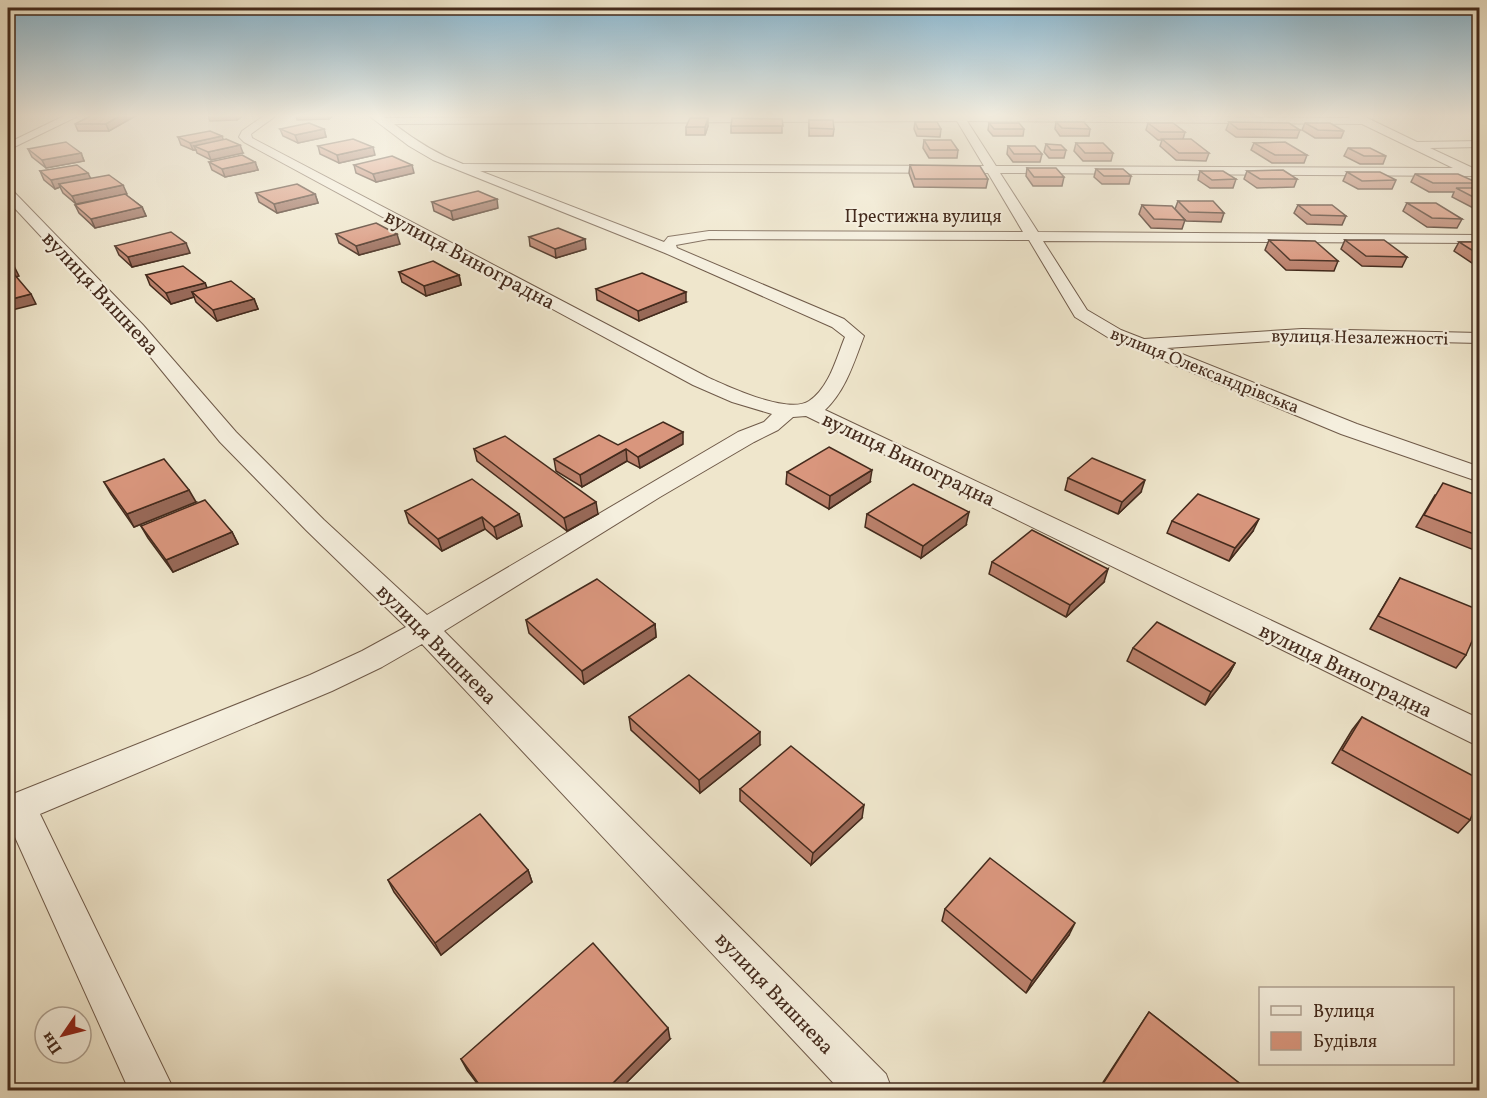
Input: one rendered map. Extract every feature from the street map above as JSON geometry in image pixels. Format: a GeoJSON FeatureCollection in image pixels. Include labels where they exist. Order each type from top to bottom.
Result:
{"type":"FeatureCollection","features":[{"type":"Feature","properties":{"kind":"street","name":"вулиця Виноградна"},"geometry":{"type":"LineString","coordinates":[[297,166],[720,391],[798,410],[1479,734]]}},
{"type":"Feature","properties":{"kind":"street","name":"вулиця Олександрівська"},"geometry":{"type":"LineString","coordinates":[[988,166],[1081,313],[1132,342],[1349,429],[1479,475]]}},
{"type":"Feature","properties":{"kind":"street"},"geometry":{"type":"LineString","coordinates":[[1458,166],[1475,175]]}},
{"type":"Feature","properties":{"kind":"street"},"geometry":{"type":"LineString","coordinates":[[465,167],[990,169],[1475,175]]}},
{"type":"Feature","properties":{"kind":"street"},"geometry":{"type":"LineString","coordinates":[[152,1090],[13,810],[321,683],[372,659],[746,437],[798,410],[816,407],[832,385],[855,336],[838,323],[670,250],[465,167]]}},
{"type":"Feature","properties":{"kind":"street","name":"вулиця Вишнева"},"geometry":{"type":"LineString","coordinates":[[8,194],[136,329],[228,437],[315,525],[425,629],[870,1090]]}},
{"type":"Feature","properties":{"kind":"street","name":"Престижна вулиця"},"geometry":{"type":"LineString","coordinates":[[670,250],[669,245],[673,240],[697,236],[1479,239]]}},
{"type":"Feature","properties":{"kind":"street","name":"вулиця Незалежності"},"geometry":{"type":"LineString","coordinates":[[1132,342],[1190,343],[1302,334],[1479,338]]}},
{"type":"Feature","properties":{"kind":"building"},"geometry":{"type":"Polygon","coordinates":[[[79,166],[88,173],[51,180],[40,171],[79,166]]]}},
{"type":"Feature","properties":{"kind":"building"},"geometry":{"type":"Polygon","coordinates":[[[217,166],[235,166],[222,169],[217,166]]]}},
{"type":"Feature","properties":{"kind":"building"},"geometry":{"type":"Polygon","coordinates":[[[357,166],[407,166],[373,174],[357,166]]]}},
{"type":"Feature","properties":{"kind":"building"},"geometry":{"type":"Polygon","coordinates":[[[910,166],[980,166],[988,179],[915,179],[910,166]]]}},
{"type":"Feature","properties":{"kind":"building"},"geometry":{"type":"Polygon","coordinates":[[[1027,168],[1056,168],[1064,177],[1034,177],[1027,168]]]}},
{"type":"Feature","properties":{"kind":"building"},"geometry":{"type":"Polygon","coordinates":[[[1096,169],[1123,169],[1131,176],[1104,176],[1096,169]]]}},
{"type":"Feature","properties":{"kind":"building"},"geometry":{"type":"Polygon","coordinates":[[[1283,170],[1297,179],[1260,179],[1247,171],[1283,170]]]}},
{"type":"Feature","properties":{"kind":"building"},"geometry":{"type":"Polygon","coordinates":[[[1200,171],[1223,171],[1236,179],[1212,180],[1200,171]]]}},
{"type":"Feature","properties":{"kind":"building"},"geometry":{"type":"Polygon","coordinates":[[[1347,172],[1380,172],[1396,180],[1362,181],[1347,172]]]}},
{"type":"Feature","properties":{"kind":"building"},"geometry":{"type":"Polygon","coordinates":[[[1415,174],[1458,174],[1478,183],[1433,183],[1415,174]]]}},
{"type":"Feature","properties":{"kind":"building"},"geometry":{"type":"Polygon","coordinates":[[[109,175],[123,185],[72,196],[59,184],[109,175]]]}},
{"type":"Feature","properties":{"kind":"building"},"geometry":{"type":"Polygon","coordinates":[[[297,184],[315,194],[274,204],[256,193],[297,184]]]}},
{"type":"Feature","properties":{"kind":"building"},"geometry":{"type":"Polygon","coordinates":[[[1456,188],[1479,188],[1479,200],[1456,188]]]}},
{"type":"Feature","properties":{"kind":"building"},"geometry":{"type":"Polygon","coordinates":[[[478,191],[497,199],[451,211],[432,202],[478,191]]]}},
{"type":"Feature","properties":{"kind":"building"},"geometry":{"type":"Polygon","coordinates":[[[125,194],[142,207],[91,219],[75,205],[125,194]]]}},
{"type":"Feature","properties":{"kind":"building"},"geometry":{"type":"Polygon","coordinates":[[[1178,201],[1213,201],[1224,213],[1189,212],[1178,201]]]}},
{"type":"Feature","properties":{"kind":"building"},"geometry":{"type":"Polygon","coordinates":[[[1407,203],[1436,203],[1462,219],[1432,218],[1407,203]]]}},
{"type":"Feature","properties":{"kind":"building"},"geometry":{"type":"Polygon","coordinates":[[[1142,205],[1172,206],[1185,220],[1154,219],[1142,205]]]}},
{"type":"Feature","properties":{"kind":"building"},"geometry":{"type":"Polygon","coordinates":[[[1298,205],[1332,205],[1346,216],[1311,215],[1298,205]]]}},
{"type":"Feature","properties":{"kind":"building"},"geometry":{"type":"Polygon","coordinates":[[[376,223],[397,234],[356,246],[336,234],[376,223]]]}},
{"type":"Feature","properties":{"kind":"building"},"geometry":{"type":"Polygon","coordinates":[[[558,228],[585,239],[555,249],[529,237],[558,228]]]}},
{"type":"Feature","properties":{"kind":"building"},"geometry":{"type":"Polygon","coordinates":[[[171,232],[186,243],[128,257],[115,246],[171,232]]]}},
{"type":"Feature","properties":{"kind":"building"},"geometry":{"type":"Polygon","coordinates":[[[1269,240],[1315,241],[1338,261],[1290,260],[1269,240]]]}},
{"type":"Feature","properties":{"kind":"building"},"geometry":{"type":"Polygon","coordinates":[[[1345,240],[1384,240],[1407,257],[1366,256],[1345,240]]]}},
{"type":"Feature","properties":{"kind":"building"},"geometry":{"type":"Polygon","coordinates":[[[1459,242],[1479,242],[1479,254],[1478,254],[1459,242]]]}},
{"type":"Feature","properties":{"kind":"building"},"geometry":{"type":"Polygon","coordinates":[[[8,258],[14,266],[8,268],[8,258]]]}},
{"type":"Feature","properties":{"kind":"building"},"geometry":{"type":"Polygon","coordinates":[[[433,261],[459,275],[424,286],[399,272],[433,261]]]}},
{"type":"Feature","properties":{"kind":"building"},"geometry":{"type":"Polygon","coordinates":[[[183,266],[205,283],[166,293],[146,275],[183,266]]]}},
{"type":"Feature","properties":{"kind":"building"},"geometry":{"type":"Polygon","coordinates":[[[642,273],[686,292],[638,311],[596,289],[642,273]]]}},
{"type":"Feature","properties":{"kind":"building"},"geometry":{"type":"Polygon","coordinates":[[[14,274],[31,294],[8,300],[8,276],[14,274]]]}},
{"type":"Feature","properties":{"kind":"building"},"geometry":{"type":"Polygon","coordinates":[[[231,281],[254,299],[213,310],[192,292],[231,281]]]}},
{"type":"Feature","properties":{"kind":"building"},"geometry":{"type":"Polygon","coordinates":[[[663,422],[683,432],[638,457],[626,449],[580,475],[554,459],[599,435],[618,445],[663,422]]]}},
{"type":"Feature","properties":{"kind":"building"},"geometry":{"type":"Polygon","coordinates":[[[505,436],[596,502],[564,518],[474,449],[505,436]]]}},
{"type":"Feature","properties":{"kind":"building"},"geometry":{"type":"Polygon","coordinates":[[[829,447],[872,470],[830,496],[787,472],[829,447]]]}},
{"type":"Feature","properties":{"kind":"building"},"geometry":{"type":"Polygon","coordinates":[[[1092,458],[1145,480],[1122,502],[1068,478],[1092,458]]]}},
{"type":"Feature","properties":{"kind":"building"},"geometry":{"type":"Polygon","coordinates":[[[164,459],[189,490],[127,514],[104,482],[164,459]]]}},
{"type":"Feature","properties":{"kind":"building"},"geometry":{"type":"Polygon","coordinates":[[[472,479],[519,514],[494,527],[482,517],[438,539],[405,511],[472,479]]]}},
{"type":"Feature","properties":{"kind":"building"},"geometry":{"type":"Polygon","coordinates":[[[1443,483],[1479,496],[1479,536],[1424,515],[1443,483]]]}},
{"type":"Feature","properties":{"kind":"building"},"geometry":{"type":"Polygon","coordinates":[[[913,484],[969,512],[923,546],[867,514],[913,484]]]}},
{"type":"Feature","properties":{"kind":"building"},"geometry":{"type":"Polygon","coordinates":[[[1198,494],[1259,519],[1235,548],[1172,521],[1198,494]]]}},
{"type":"Feature","properties":{"kind":"building"},"geometry":{"type":"Polygon","coordinates":[[[205,500],[232,532],[166,560],[141,526],[205,500]]]}},
{"type":"Feature","properties":{"kind":"building"},"geometry":{"type":"Polygon","coordinates":[[[1032,530],[1108,569],[1070,605],[992,562],[1032,530]]]}},
{"type":"Feature","properties":{"kind":"building"},"geometry":{"type":"Polygon","coordinates":[[[1400,578],[1479,610],[1479,625],[1466,655],[1378,616],[1400,578]]]}},
{"type":"Feature","properties":{"kind":"building"},"geometry":{"type":"Polygon","coordinates":[[[597,579],[655,624],[582,671],[526,620],[597,579]]]}},
{"type":"Feature","properties":{"kind":"building"},"geometry":{"type":"Polygon","coordinates":[[[1157,622],[1235,663],[1211,692],[1133,648],[1157,622]]]}},
{"type":"Feature","properties":{"kind":"building"},"geometry":{"type":"Polygon","coordinates":[[[689,675],[760,732],[699,780],[629,717],[689,675]]]}},
{"type":"Feature","properties":{"kind":"building"},"geometry":{"type":"Polygon","coordinates":[[[1362,717],[1479,779],[1479,799],[1470,820],[1342,750],[1362,717]]]}},
{"type":"Feature","properties":{"kind":"building"},"geometry":{"type":"Polygon","coordinates":[[[791,746],[864,805],[813,853],[740,789],[791,746]]]}},
{"type":"Feature","properties":{"kind":"building"},"geometry":{"type":"Polygon","coordinates":[[[480,814],[528,870],[435,943],[388,880],[480,814]]]}},
{"type":"Feature","properties":{"kind":"building"},"geometry":{"type":"Polygon","coordinates":[[[990,858],[1075,923],[1032,981],[945,909],[990,858]]]}},
{"type":"Feature","properties":{"kind":"building"},"geometry":{"type":"Polygon","coordinates":[[[593,943],[668,1028],[606,1090],[483,1090],[461,1059],[593,943]]]}},
{"type":"Feature","properties":{"kind":"building"},"geometry":{"type":"Polygon","coordinates":[[[1149,1012],[1248,1090],[1099,1090],[1149,1012]]]}}]}
